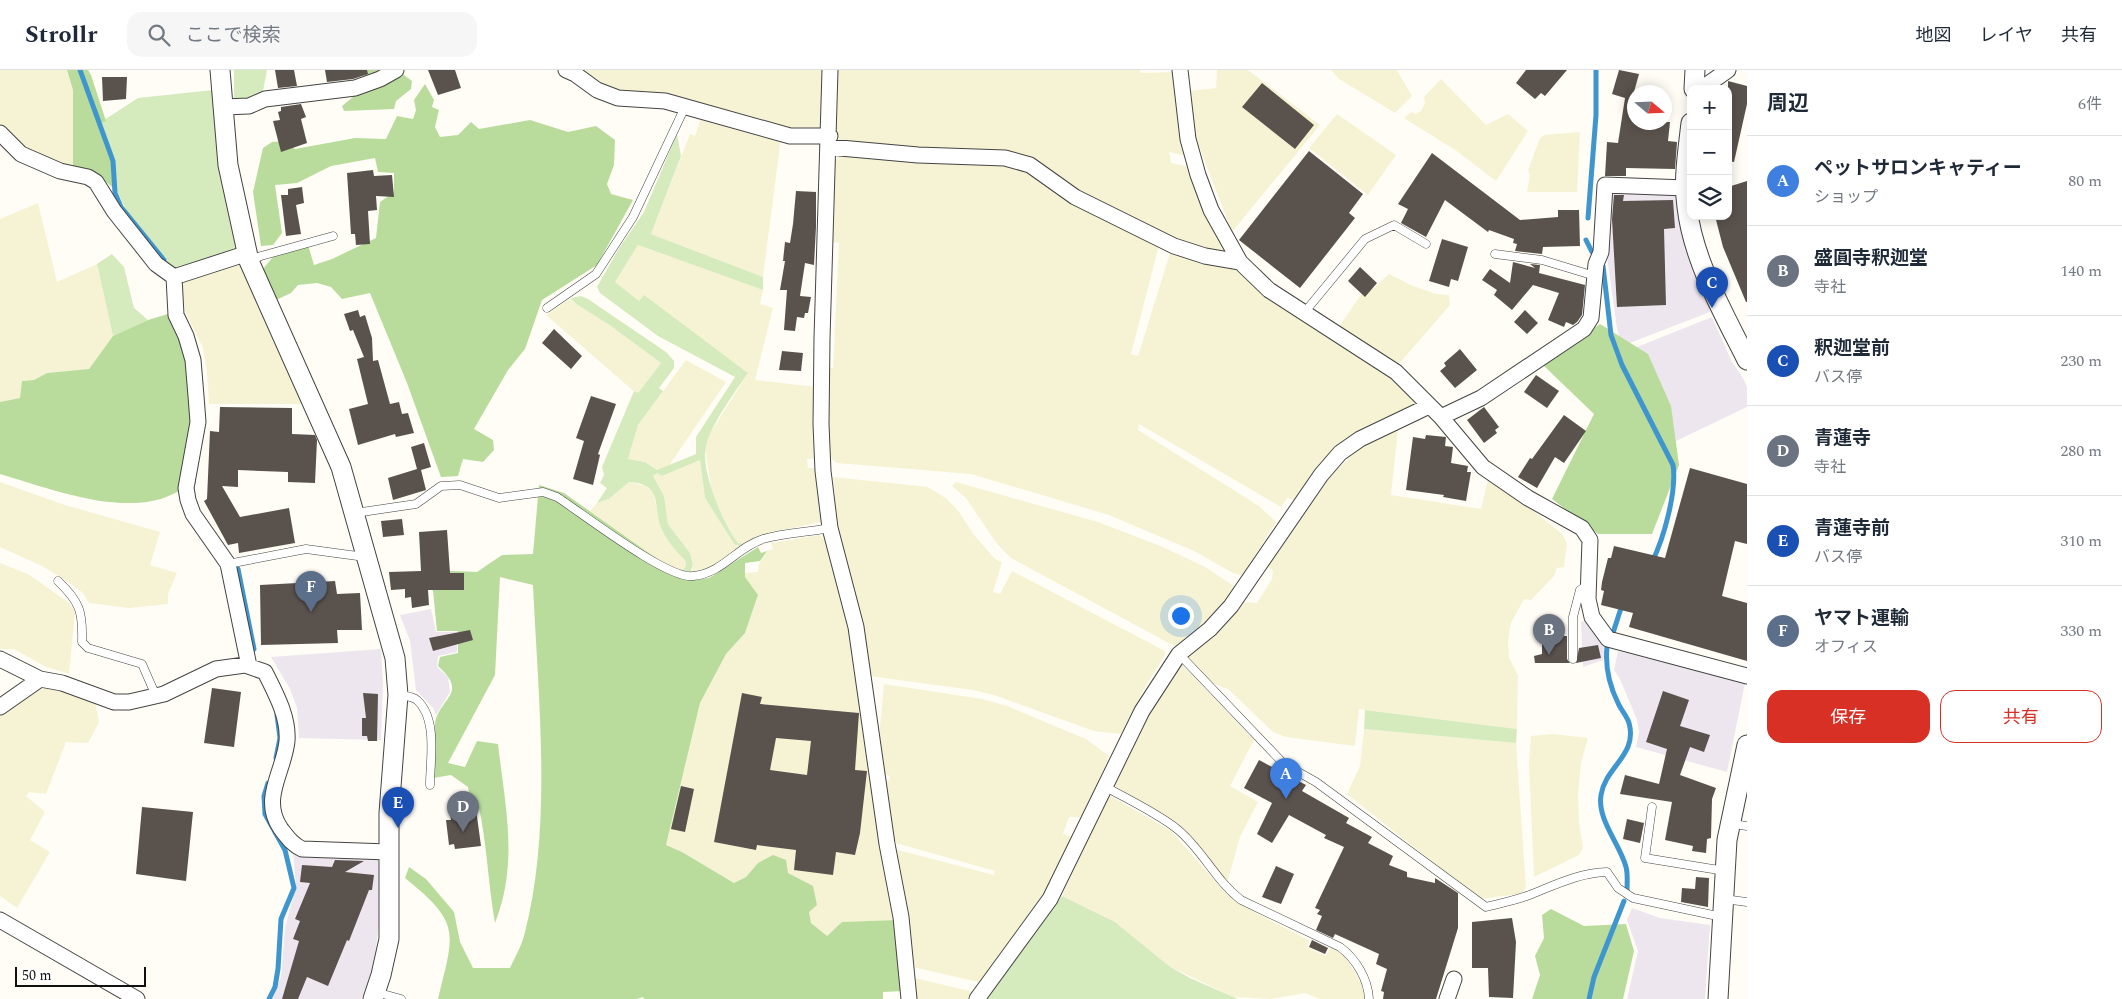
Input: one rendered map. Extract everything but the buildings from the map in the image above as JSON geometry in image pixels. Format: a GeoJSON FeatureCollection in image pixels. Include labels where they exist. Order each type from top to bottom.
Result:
{"type":"FeatureCollection","features":[{"type":"Feature","properties":{"kind":"street"},"geometry":{"type":"LineString","coordinates":[[220,70],[228,166],[248,257],[341,467],[395,658],[398,695],[390,775],[388,938],[374,996]]}},
{"type":"Feature","properties":{"kind":"street"},"geometry":{"type":"LineString","coordinates":[[223,107],[249,106],[265,100],[355,88],[380,79],[396,70]]}},
{"type":"Feature","properties":{"kind":"street"},"geometry":{"type":"LineString","coordinates":[[566,70],[575,74],[597,90],[618,98],[665,101],[790,136],[918,155],[1005,158],[1030,165],[1075,197],[1174,246],[1205,256],[1240,262]]}},
{"type":"Feature","properties":{"kind":"street"},"geometry":{"type":"LineString","coordinates":[[830,70],[821,424],[823,471],[830,528],[856,627],[888,844],[901,917],[909,999]]}},
{"type":"Feature","properties":{"kind":"street"},"geometry":{"type":"LineString","coordinates":[[1180,70],[1188,139],[1198,175],[1211,210],[1240,262],[1269,290],[1396,372],[1441,417],[1483,467],[1528,498],[1582,528],[1590,540],[1588,599],[1592,617],[1608,639],[1747,676]]}},
{"type":"Feature","properties":{"kind":"street"},"geometry":{"type":"LineString","coordinates":[[1694,85],[1695,70]]}},
{"type":"Feature","properties":{"kind":"street"},"geometry":{"type":"LineString","coordinates":[[1707,85],[1728,70]]}},
{"type":"Feature","properties":{"kind":"street"},"geometry":{"type":"LineString","coordinates":[[1690,130],[1686,188],[1689,224],[1697,247],[1746,354]]}},
{"type":"Feature","properties":{"kind":"street"},"geometry":{"type":"LineString","coordinates":[[0,133],[21,154],[60,171],[88,177],[96,182],[114,211],[156,264],[174,277]]}},
{"type":"Feature","properties":{"kind":"street"},"geometry":{"type":"LineString","coordinates":[[1441,417],[1481,398],[1584,329],[1590,318],[1595,276],[1601,252],[1605,185],[1686,188]]}},
{"type":"Feature","properties":{"kind":"street"},"geometry":{"type":"LineString","coordinates":[[174,277],[248,257]]}},
{"type":"Feature","properties":{"kind":"street"},"geometry":{"type":"LineString","coordinates":[[174,277],[176,315],[193,360],[198,422],[186,488],[188,500],[193,514],[228,564],[249,666]]}},
{"type":"Feature","properties":{"kind":"street"},"geometry":{"type":"LineString","coordinates":[[977,999],[1050,899],[1142,711],[1179,654],[1210,629],[1231,606],[1322,474],[1340,453],[1360,439],[1430,406]]}},
{"type":"Feature","properties":{"kind":"street"},"geometry":{"type":"LineString","coordinates":[[0,660],[40,679],[62,684],[114,702],[129,702],[156,696],[216,669],[249,666],[265,672],[278,697],[287,740],[272,800],[275,820],[292,844],[302,849],[389,852]]}},
{"type":"Feature","properties":{"kind":"street"},"geometry":{"type":"LineString","coordinates":[[0,707],[40,679]]}},
{"type":"Feature","properties":{"kind":"street"},"geometry":{"type":"LineString","coordinates":[[1722,998],[1726,871],[1738,825],[1747,745]]}},
{"type":"Feature","properties":{"kind":"street"},"geometry":{"type":"LineString","coordinates":[[0,920],[137,999]]}},
{"type":"Feature","properties":{"kind":"street"},"geometry":{"type":"LineString","coordinates":[[1447,999],[1454,980]]}},
{"type":"Feature","properties":{"kind":"lane"},"geometry":{"type":"LineString","coordinates":[[548,308],[596,274],[633,217],[685,107]]}},
{"type":"Feature","properties":{"kind":"lane"},"geometry":{"type":"LineString","coordinates":[[1304,313],[1365,239],[1394,225],[1426,244]]}},
{"type":"Feature","properties":{"kind":"lane"},"geometry":{"type":"LineString","coordinates":[[248,257],[262,256],[333,236]]}},
{"type":"Feature","properties":{"kind":"lane"},"geometry":{"type":"LineString","coordinates":[[1495,254],[1542,260],[1595,276]]}},
{"type":"Feature","properties":{"kind":"lane"},"geometry":{"type":"LineString","coordinates":[[355,513],[416,504],[440,486],[460,485],[499,498],[543,492],[557,497],[652,561],[681,576],[693,576],[716,571],[762,540],[830,528]]}},
{"type":"Feature","properties":{"kind":"lane"},"geometry":{"type":"LineString","coordinates":[[228,564],[306,549],[368,558]]}},
{"type":"Feature","properties":{"kind":"lane"},"geometry":{"type":"LineString","coordinates":[[58,581],[71,593],[80,607],[83,619],[82,642],[88,648],[142,664],[156,696]]}},
{"type":"Feature","properties":{"kind":"lane"},"geometry":{"type":"LineString","coordinates":[[1573,659],[1573,617],[1580,590],[1588,585]]}},
{"type":"Feature","properties":{"kind":"lane"},"geometry":{"type":"LineString","coordinates":[[1179,654],[1284,764],[1316,782],[1486,907],[1530,895],[1564,879],[1593,872],[1607,872],[1618,888],[1633,898],[1724,908],[1747,902]]}},
{"type":"Feature","properties":{"kind":"lane"},"geometry":{"type":"LineString","coordinates":[[398,695],[416,699],[430,724],[430,785]]}},
{"type":"Feature","properties":{"kind":"lane"},"geometry":{"type":"LineString","coordinates":[[1104,786],[1176,828],[1195,848],[1228,890],[1240,900],[1340,947],[1350,954],[1369,985],[1369,999]]}},
{"type":"Feature","properties":{"kind":"lane"},"geometry":{"type":"LineString","coordinates":[[1652,807],[1645,858],[1726,871]]}},
{"type":"Feature","properties":{"kind":"lane"},"geometry":{"type":"LineString","coordinates":[[374,996],[400,999]]}},
{"type":"Feature","properties":{"kind":"shaded area"},"geometry":{"type":"Polygon","coordinates":[[[0,70],[67,70],[73,90],[73,168],[24,149],[0,126],[0,70]]]}},
{"type":"Feature","properties":{"kind":"shaded area"},"geometry":{"type":"Polygon","coordinates":[[[584,70],[825,70],[823,130],[798,132],[617,90],[603,84],[584,70]]]}},
{"type":"Feature","properties":{"kind":"shaded area"},"geometry":{"type":"Polygon","coordinates":[[[836,70],[1140,70],[1141,73],[1173,72],[1186,156],[1169,152],[1171,163],[1191,167],[1229,251],[1223,254],[1186,243],[1079,192],[1036,164],[843,144],[836,136],[836,70]]]}},
{"type":"Feature","properties":{"kind":"shaded area"},"geometry":{"type":"Polygon","coordinates":[[[1217,70],[1248,70],[1320,125],[1232,232],[1196,138],[1189,91],[1216,88],[1217,70]]]}},
{"type":"Feature","properties":{"kind":"shaded area"},"geometry":{"type":"Polygon","coordinates":[[[1331,70],[1397,70],[1412,96],[1395,113],[1339,79],[1331,70]]]}},
{"type":"Feature","properties":{"kind":"shaded area"},"geometry":{"type":"Polygon","coordinates":[[[1441,79],[1486,125],[1508,114],[1528,131],[1496,181],[1458,152],[1404,118],[1411,112],[1416,114],[1421,111],[1425,103],[1424,97],[1441,79]]]}},
{"type":"Feature","properties":{"kind":"shaded area"},"geometry":{"type":"Polygon","coordinates":[[[697,114],[781,137],[763,277],[651,234],[690,134],[695,136],[700,121],[696,118],[697,114]]]}},
{"type":"Feature","properties":{"kind":"shaded area"},"geometry":{"type":"Polygon","coordinates":[[[1337,114],[1396,155],[1368,195],[1309,148],[1337,114]]]}},
{"type":"Feature","properties":{"kind":"shaded area"},"geometry":{"type":"Polygon","coordinates":[[[1580,132],[1577,192],[1527,192],[1530,175],[1528,170],[1540,138],[1544,135],[1580,132]]]}},
{"type":"Feature","properties":{"kind":"shaded area"},"geometry":{"type":"Polygon","coordinates":[[[842,153],[1002,162],[1023,168],[1159,245],[1131,354],[1138,356],[1171,250],[1239,268],[1382,369],[1417,401],[1416,406],[1350,439],[1297,501],[1287,498],[1281,507],[1139,424],[1138,430],[1259,506],[1276,522],[1247,568],[1251,571],[1246,577],[1233,573],[1194,551],[1109,515],[971,474],[837,463],[828,456],[826,367],[833,368],[839,243],[832,242],[835,161],[842,153]]]}},
{"type":"Feature","properties":{"kind":"shaded area"},"geometry":{"type":"Polygon","coordinates":[[[1609,193],[1678,195],[1682,227],[1710,312],[1622,346],[1617,329],[1607,256],[1609,193]]]}},
{"type":"Feature","properties":{"kind":"shaded area"},"geometry":{"type":"Polygon","coordinates":[[[38,203],[57,282],[97,264],[113,336],[89,369],[47,373],[34,380],[22,381],[21,398],[0,402],[0,219],[38,203]]]}},
{"type":"Feature","properties":{"kind":"shaded area"},"geometry":{"type":"Polygon","coordinates":[[[638,245],[763,290],[760,304],[773,308],[755,380],[816,387],[817,459],[807,459],[808,468],[818,468],[821,522],[760,535],[747,544],[738,543],[733,536],[712,495],[705,448],[709,435],[748,373],[644,296],[639,302],[615,282],[638,245]]]}},
{"type":"Feature","properties":{"kind":"shaded area"},"geometry":{"type":"Polygon","coordinates":[[[240,260],[304,404],[209,404],[203,348],[185,311],[181,281],[240,260]]]}},
{"type":"Feature","properties":{"kind":"shaded area"},"geometry":{"type":"Polygon","coordinates":[[[1389,274],[1413,286],[1436,294],[1449,295],[1450,305],[1398,365],[1338,328],[1362,293],[1366,295],[1389,274]]]}},
{"type":"Feature","properties":{"kind":"shaded area"},"geometry":{"type":"Polygon","coordinates":[[[571,298],[576,304],[608,324],[661,363],[637,394],[546,315],[571,298]]]}},
{"type":"Feature","properties":{"kind":"shaded area"},"geometry":{"type":"Polygon","coordinates":[[[1712,317],[1732,362],[1747,387],[1747,407],[1672,443],[1632,349],[1712,317]]]}},
{"type":"Feature","properties":{"kind":"shaded area"},"geometry":{"type":"Polygon","coordinates":[[[686,360],[726,382],[668,467],[657,470],[645,462],[628,459],[638,425],[686,360]]]}},
{"type":"Feature","properties":{"kind":"shaded area"},"geometry":{"type":"Polygon","coordinates":[[[1398,429],[1391,495],[1481,509],[1489,475],[1561,533],[1567,543],[1564,567],[1557,568],[1554,576],[1531,600],[1524,599],[1511,623],[1508,640],[1509,658],[1518,675],[1517,729],[1359,709],[1355,746],[1286,737],[1273,732],[1228,689],[1208,682],[1185,655],[1216,633],[1244,602],[1257,603],[1272,579],[1273,571],[1267,566],[1326,480],[1361,447],[1398,429]]]}},
{"type":"Feature","properties":{"kind":"shaded area"},"geometry":{"type":"Polygon","coordinates":[[[700,460],[705,498],[733,543],[741,546],[715,566],[692,572],[693,564],[690,553],[668,524],[664,496],[653,476],[657,473],[662,476],[700,460]]]}},
{"type":"Feature","properties":{"kind":"shaded area"},"geometry":{"type":"Polygon","coordinates":[[[833,477],[928,487],[947,499],[959,512],[974,535],[995,559],[1002,562],[993,592],[1000,594],[1012,571],[1165,651],[1165,655],[1144,689],[1121,734],[1094,731],[994,695],[973,690],[869,676],[840,548],[833,477]]]}},
{"type":"Feature","properties":{"kind":"shaded area"},"geometry":{"type":"Polygon","coordinates":[[[0,482],[65,505],[160,532],[150,565],[177,573],[168,594],[168,604],[129,608],[89,603],[83,593],[65,580],[42,566],[0,547],[0,482]]]}},
{"type":"Feature","properties":{"kind":"shaded area"},"geometry":{"type":"Polygon","coordinates":[[[629,482],[646,486],[653,492],[662,531],[685,560],[686,566],[682,572],[663,563],[590,511],[597,503],[609,499],[629,482]]]}},
{"type":"Feature","properties":{"kind":"shaded area"},"geometry":{"type":"Polygon","coordinates":[[[956,482],[1098,522],[1163,547],[1205,567],[1237,588],[1209,621],[1178,648],[1011,558],[997,544],[966,498],[952,486],[956,482]]]}},
{"type":"Feature","properties":{"kind":"shaded area"},"geometry":{"type":"Polygon","coordinates":[[[819,535],[830,544],[850,631],[896,920],[842,922],[827,936],[811,923],[808,912],[758,863],[746,877],[734,883],[682,852],[666,845],[700,703],[726,654],[745,633],[758,596],[745,577],[745,573],[758,572],[759,564],[767,551],[773,549],[771,543],[819,535]]]}},
{"type":"Feature","properties":{"kind":"shaded area"},"geometry":{"type":"Polygon","coordinates":[[[0,563],[30,575],[69,603],[75,612],[69,674],[44,666],[14,649],[0,649],[0,563]]]}},
{"type":"Feature","properties":{"kind":"shaded area"},"geometry":{"type":"Polygon","coordinates":[[[431,609],[436,632],[457,632],[457,652],[438,656],[437,667],[448,677],[450,692],[436,715],[433,708],[416,690],[410,641],[400,615],[431,609]]]}},
{"type":"Feature","properties":{"kind":"shaded area"},"geometry":{"type":"Polygon","coordinates":[[[1590,619],[1605,646],[1603,660],[1583,667],[1581,622],[1590,619]]]}},
{"type":"Feature","properties":{"kind":"shaded area"},"geometry":{"type":"Polygon","coordinates":[[[381,649],[383,682],[381,740],[299,738],[297,708],[290,689],[271,657],[381,649]]]}},
{"type":"Feature","properties":{"kind":"shaded area"},"geometry":{"type":"Polygon","coordinates":[[[1618,651],[1745,683],[1727,772],[1636,747],[1639,732],[1637,720],[1620,679],[1614,670],[1618,651]]]}},
{"type":"Feature","properties":{"kind":"shaded area"},"geometry":{"type":"Polygon","coordinates":[[[1180,662],[1254,740],[1230,786],[1258,802],[1240,837],[1227,883],[1192,837],[1177,824],[1112,784],[1147,713],[1180,662]]]}},
{"type":"Feature","properties":{"kind":"shaded area"},"geometry":{"type":"Polygon","coordinates":[[[884,684],[982,699],[1007,706],[1086,739],[1109,756],[1085,815],[1083,817],[1069,817],[1063,834],[1075,838],[1051,889],[987,978],[978,982],[913,967],[894,849],[994,875],[995,871],[892,842],[883,780],[889,781],[890,776],[882,774],[879,738],[884,684]]]}},
{"type":"Feature","properties":{"kind":"shaded area"},"geometry":{"type":"Polygon","coordinates":[[[45,685],[94,698],[99,722],[88,743],[66,742],[46,794],[29,792],[26,796],[45,812],[30,840],[50,852],[17,908],[0,896],[0,716],[45,685]]]}},
{"type":"Feature","properties":{"kind":"shaded area"},"geometry":{"type":"Polygon","coordinates":[[[1364,729],[1516,743],[1526,888],[1520,894],[1479,899],[1347,794],[1360,766],[1364,729]]]}},
{"type":"Feature","properties":{"kind":"shaded area"},"geometry":{"type":"Polygon","coordinates":[[[1553,734],[1588,738],[1581,763],[1578,795],[1579,822],[1583,848],[1579,855],[1534,877],[1529,763],[1531,736],[1553,734]]]}},
{"type":"Feature","properties":{"kind":"shaded area"},"geometry":{"type":"Polygon","coordinates":[[[1111,796],[1171,831],[1225,892],[1239,904],[1310,941],[1307,947],[1326,956],[1331,946],[1342,952],[1364,987],[1365,999],[1320,999],[1305,993],[1271,999],[1233,997],[1169,966],[1115,922],[1062,896],[1107,797],[1111,796]]]}},
{"type":"Feature","properties":{"kind":"shaded area"},"geometry":{"type":"Polygon","coordinates":[[[293,851],[380,855],[379,925],[368,984],[361,999],[272,999],[281,977],[285,928],[296,886],[293,851]]]}},
{"type":"Feature","properties":{"kind":"shaded area"},"geometry":{"type":"Polygon","coordinates":[[[1632,908],[1660,918],[1710,925],[1705,999],[1627,999],[1638,951],[1627,920],[1632,908]]]}},
{"type":"Feature","properties":{"kind":"shaded area"},"geometry":{"type":"Polygon","coordinates":[[[915,978],[978,993],[973,999],[915,999],[915,978]]]}},
{"type":"Feature","properties":{"kind":"green space"},"geometry":{"type":"Polygon","coordinates":[[[67,70],[88,70],[91,75],[106,121],[101,123],[115,163],[117,191],[93,171],[73,168],[73,90],[67,70]]]}},
{"type":"Feature","properties":{"kind":"green space"},"geometry":{"type":"Polygon","coordinates":[[[234,70],[267,70],[263,91],[256,93],[245,105],[234,103],[234,70]]]}},
{"type":"Feature","properties":{"kind":"green space"},"geometry":{"type":"Polygon","coordinates":[[[355,70],[403,70],[404,75],[412,81],[411,89],[396,101],[394,109],[344,111],[342,106],[359,92],[366,77],[355,70]]]}},
{"type":"Feature","properties":{"kind":"green space"},"geometry":{"type":"Polygon","coordinates":[[[425,84],[434,100],[432,107],[439,110],[435,127],[440,137],[458,135],[471,122],[479,129],[530,120],[568,132],[596,126],[615,140],[614,165],[607,184],[611,194],[633,200],[597,265],[542,300],[525,349],[508,370],[474,429],[493,440],[494,450],[483,462],[463,459],[458,476],[441,477],[407,383],[370,293],[342,299],[331,287],[317,283],[298,285],[291,293],[276,300],[263,269],[276,253],[308,245],[314,265],[332,259],[376,238],[380,202],[394,192],[394,173],[378,172],[375,158],[331,166],[297,183],[275,185],[282,233],[273,245],[261,246],[253,192],[263,148],[272,142],[285,141],[295,149],[355,138],[386,139],[397,116],[413,119],[416,110],[414,100],[425,84]]]}},
{"type":"Feature","properties":{"kind":"green space"},"geometry":{"type":"Polygon","coordinates":[[[213,90],[223,187],[238,249],[173,272],[166,265],[167,260],[126,210],[117,191],[115,163],[101,122],[138,98],[213,90]]]}},
{"type":"Feature","properties":{"kind":"green space"},"geometry":{"type":"Polygon","coordinates":[[[677,134],[681,156],[651,234],[763,277],[763,290],[638,245],[615,282],[639,301],[644,295],[748,373],[713,428],[706,446],[705,457],[706,469],[714,496],[726,523],[738,543],[747,544],[741,546],[734,544],[705,498],[700,460],[662,476],[657,473],[653,476],[664,496],[668,524],[690,553],[693,564],[690,575],[682,572],[686,566],[685,560],[663,532],[653,493],[648,487],[629,482],[609,499],[597,503],[607,488],[600,483],[604,475],[602,467],[634,391],[638,393],[661,363],[608,324],[576,304],[571,298],[581,296],[588,299],[666,352],[674,361],[674,368],[659,388],[663,391],[638,425],[628,459],[645,462],[657,470],[696,454],[696,437],[735,377],[658,336],[600,293],[597,287],[618,250],[644,212],[677,134]]]}},
{"type":"Feature","properties":{"kind":"green space"},"geometry":{"type":"Polygon","coordinates":[[[112,254],[124,267],[134,308],[148,320],[113,336],[97,264],[112,254]]]}},
{"type":"Feature","properties":{"kind":"green space"},"geometry":{"type":"Polygon","coordinates":[[[171,313],[184,336],[194,421],[196,483],[161,499],[142,503],[122,503],[80,497],[0,474],[0,402],[20,398],[22,381],[34,380],[47,373],[89,369],[113,336],[148,320],[171,313]]]}},
{"type":"Feature","properties":{"kind":"green space"},"geometry":{"type":"Polygon","coordinates":[[[1600,324],[1648,354],[1671,406],[1679,465],[1652,534],[1598,534],[1552,499],[1594,414],[1542,364],[1600,324]]]}},
{"type":"Feature","properties":{"kind":"green space"},"geometry":{"type":"Polygon","coordinates":[[[539,485],[564,493],[663,563],[697,579],[709,578],[758,547],[761,553],[767,551],[760,561],[745,563],[745,577],[758,595],[745,633],[726,654],[700,703],[666,845],[682,852],[734,883],[746,877],[758,863],[773,855],[786,860],[788,873],[813,886],[817,905],[809,912],[811,923],[827,936],[842,922],[896,920],[903,991],[883,992],[883,999],[644,999],[643,997],[637,999],[438,999],[448,958],[449,931],[445,919],[436,907],[405,878],[409,867],[426,879],[454,912],[460,942],[473,968],[510,968],[523,940],[533,894],[541,807],[541,762],[533,585],[500,577],[495,675],[448,763],[465,767],[477,741],[498,744],[508,834],[508,856],[507,878],[495,923],[478,803],[470,799],[468,787],[451,775],[433,778],[435,723],[452,689],[447,675],[438,666],[440,657],[458,653],[458,631],[437,631],[431,570],[477,572],[502,555],[533,554],[539,485]]]}},
{"type":"Feature","properties":{"kind":"green space"},"geometry":{"type":"Polygon","coordinates":[[[1365,710],[1517,729],[1516,743],[1364,729],[1365,710]]]}},
{"type":"Feature","properties":{"kind":"green space"},"geometry":{"type":"Polygon","coordinates":[[[1062,896],[1115,922],[1169,966],[1190,978],[1238,999],[987,999],[1062,896]]]}},
{"type":"Feature","properties":{"kind":"green space"},"geometry":{"type":"Polygon","coordinates":[[[1551,909],[1584,926],[1626,924],[1634,951],[1623,999],[1532,999],[1540,975],[1535,956],[1544,938],[1542,915],[1551,909]]]}},
{"type":"Feature","properties":{"kind":"waterway"},"geometry":{"type":"LineString","coordinates":[[80,70],[113,161],[115,193],[121,207],[164,260]]}},
{"type":"Feature","properties":{"kind":"waterway"},"geometry":{"type":"LineString","coordinates":[[1588,218],[1596,115],[1596,70]]}},
{"type":"Feature","properties":{"kind":"waterway"},"geometry":{"type":"LineString","coordinates":[[1586,240],[1592,252]]}},
{"type":"Feature","properties":{"kind":"waterway"},"geometry":{"type":"LineString","coordinates":[[1603,266],[1611,335],[1622,365],[1673,465],[1674,476],[1671,501],[1661,540],[1652,562]]}},
{"type":"Feature","properties":{"kind":"waterway"},"geometry":{"type":"LineString","coordinates":[[238,569],[254,649]]}},
{"type":"Feature","properties":{"kind":"waterway"},"geometry":{"type":"LineString","coordinates":[[1612,636],[1622,605]]}},
{"type":"Feature","properties":{"kind":"waterway"},"geometry":{"type":"LineString","coordinates":[[1607,647],[1607,669],[1610,683],[1618,703],[1628,720],[1631,734],[1625,752],[1604,785],[1601,804],[1602,814],[1626,867],[1627,890]]}},
{"type":"Feature","properties":{"kind":"waterway"},"geometry":{"type":"LineString","coordinates":[[276,758],[280,738],[277,715]]}},
{"type":"Feature","properties":{"kind":"waterway"},"geometry":{"type":"LineString","coordinates":[[268,783],[264,796],[265,814],[285,850],[294,888],[281,919],[278,969],[275,987],[269,999]]}},
{"type":"Feature","properties":{"kind":"waterway"},"geometry":{"type":"LineString","coordinates":[[1589,999],[1594,977],[1624,901]]}},
{"type":"Feature","properties":{"kind":"place","name":"釈迦堂前"},"geometry":{"type":"Point","coordinates":[1712,308]}},
{"type":"Feature","properties":{"kind":"place","name":"ヤマト運輸"},"geometry":{"type":"Point","coordinates":[311,612]}},
{"type":"Feature","properties":{"kind":"place","name":"盛圓寺釈迦堂"},"geometry":{"type":"Point","coordinates":[1549,655]}},
{"type":"Feature","properties":{"kind":"place","name":"ペットサロンキャティー"},"geometry":{"type":"Point","coordinates":[1286,799]}},
{"type":"Feature","properties":{"kind":"place","name":"青蓮寺前"},"geometry":{"type":"Point","coordinates":[398,828]}},
{"type":"Feature","properties":{"kind":"place","name":"青蓮寺"},"geometry":{"type":"Point","coordinates":[463,832]}}]}
